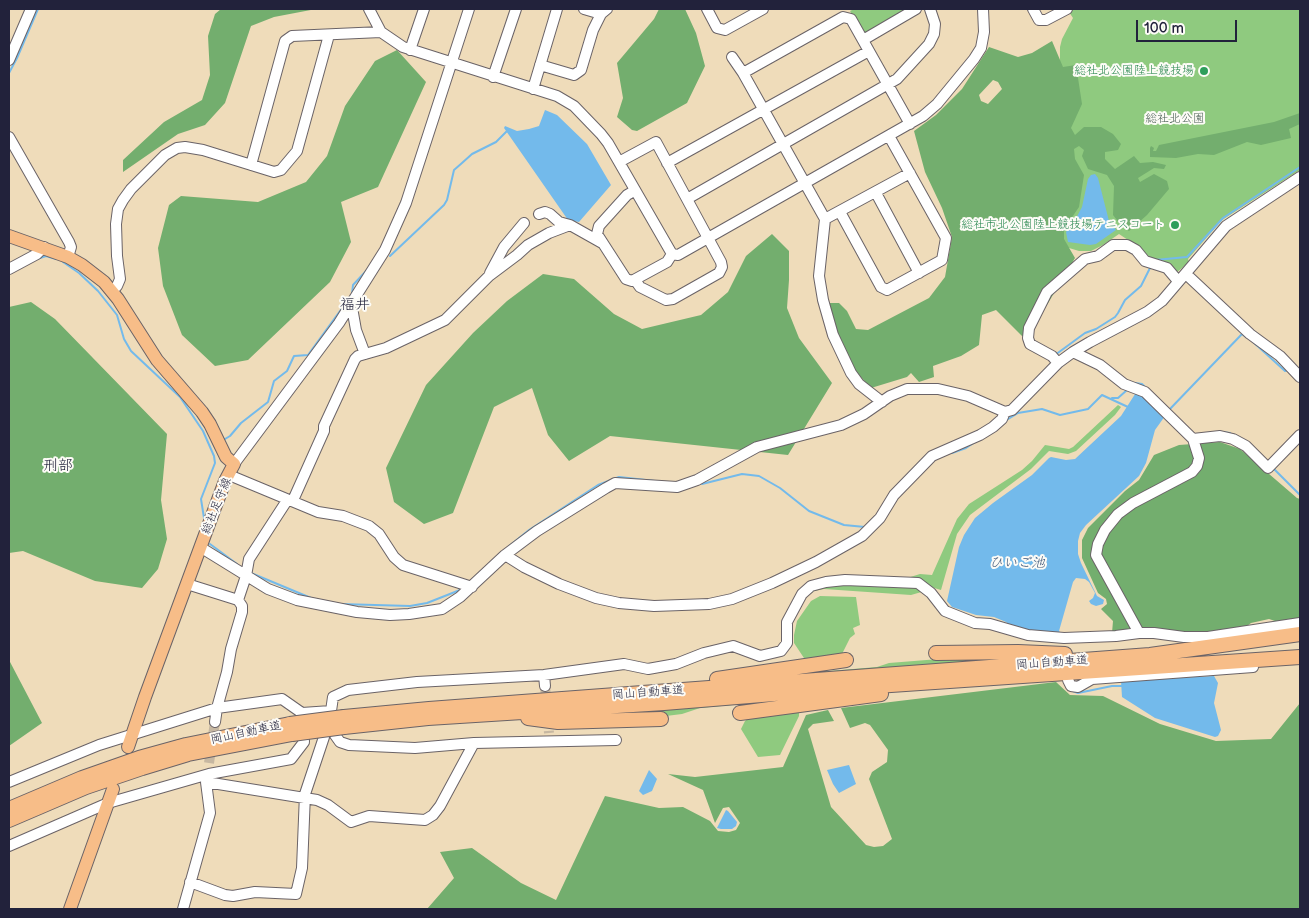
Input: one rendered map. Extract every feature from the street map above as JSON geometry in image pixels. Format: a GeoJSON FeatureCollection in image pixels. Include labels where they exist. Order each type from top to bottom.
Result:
{"type":"FeatureCollection","features":[{"type":"Feature","properties":{"kind":"highway","name":"岡山自動車道"},"geometry":{"type":"LineString","coordinates":[[9,809],[82,778],[140,758],[186,745],[339,722],[578,698],[1150,655],[1300,634]]}},
{"type":"Feature","properties":{"kind":"highway"},"geometry":{"type":"LineString","coordinates":[[936,653],[1018,652],[1078,655],[1090,660]]}},
{"type":"Feature","properties":{"kind":"highway","name":"岡山自動車道"},"geometry":{"type":"LineString","coordinates":[[339,722],[664,703],[848,688],[1300,657]]}},
{"type":"Feature","properties":{"kind":"highway"},"geometry":{"type":"LineString","coordinates":[[578,698],[846,660]]}},
{"type":"Feature","properties":{"kind":"highway"},"geometry":{"type":"LineString","coordinates":[[740,713],[1006,677]]}},
{"type":"Feature","properties":{"kind":"highway"},"geometry":{"type":"LineString","coordinates":[[496,714],[558,722],[662,719]]}},
{"type":"Feature","properties":{"kind":"highway","name":"岡山自動車道"},"geometry":{"type":"LineString","coordinates":[[9,820],[86,787],[142,768],[188,754],[291,729]]}},
{"type":"Feature","properties":{"kind":"main road","name":"総社足守線"},"geometry":{"type":"LineString","coordinates":[[9,236],[68,256],[95,275],[112,291],[157,360],[202,412],[210,424],[232,470],[200,547],[130,741]]}},
{"type":"Feature","properties":{"kind":"main road"},"geometry":{"type":"LineString","coordinates":[[70,909],[112,789]]}},
{"type":"Feature","properties":{"kind":"street"},"geometry":{"type":"LineString","coordinates":[[9,60],[31,9]]}},
{"type":"Feature","properties":{"kind":"street"},"geometry":{"type":"LineString","coordinates":[[369,9],[381,32],[410,50],[557,96],[574,106],[601,134],[672,254],[678,255],[923,116],[936,104],[981,48],[984,32],[983,9]]}},
{"type":"Feature","properties":{"kind":"street"},"geometry":{"type":"LineString","coordinates":[[410,50],[424,9]]}},
{"type":"Feature","properties":{"kind":"street"},"geometry":{"type":"LineString","coordinates":[[468,586],[403,565],[394,557],[379,534],[369,526],[343,516],[318,512],[290,500],[232,470],[350,308],[385,250],[406,203],[469,9]]}},
{"type":"Feature","properties":{"kind":"street"},"geometry":{"type":"LineString","coordinates":[[493,77],[516,9]]}},
{"type":"Feature","properties":{"kind":"street"},"geometry":{"type":"LineString","coordinates":[[533,88],[557,9]]}},
{"type":"Feature","properties":{"kind":"street"},"geometry":{"type":"LineString","coordinates":[[540,65],[574,75],[581,70],[593,30],[604,11],[584,9]]}},
{"type":"Feature","properties":{"kind":"street"},"geometry":{"type":"LineString","coordinates":[[707,9],[717,28],[725,30],[763,9]]}},
{"type":"Feature","properties":{"kind":"street"},"geometry":{"type":"LineString","coordinates":[[863,40],[916,9]]}},
{"type":"Feature","properties":{"kind":"street"},"geometry":{"type":"LineString","coordinates":[[687,199],[897,79],[929,44],[934,34],[936,24],[930,9]]}},
{"type":"Feature","properties":{"kind":"street"},"geometry":{"type":"LineString","coordinates":[[1032,9],[1039,20],[1046,20],[1067,9]]}},
{"type":"Feature","properties":{"kind":"street"},"geometry":{"type":"LineString","coordinates":[[743,74],[843,17],[851,19],[910,124]]}},
{"type":"Feature","properties":{"kind":"street"},"geometry":{"type":"LineString","coordinates":[[250,165],[285,41],[292,36],[381,32]]}},
{"type":"Feature","properties":{"kind":"street"},"geometry":{"type":"LineString","coordinates":[[112,291],[120,279],[116,224],[118,209],[131,189],[165,155],[176,148],[185,147],[203,150],[274,172],[280,170],[297,151],[329,35]]}},
{"type":"Feature","properties":{"kind":"street"},"geometry":{"type":"LineString","coordinates":[[667,162],[869,51]]}},
{"type":"Feature","properties":{"kind":"street"},"geometry":{"type":"LineString","coordinates":[[732,57],[825,219],[819,276],[823,300],[833,335],[851,373],[859,384],[882,402]]}},
{"type":"Feature","properties":{"kind":"street"},"geometry":{"type":"LineString","coordinates":[[840,212],[881,287],[887,290],[942,260],[946,238],[889,136]]}},
{"type":"Feature","properties":{"kind":"street"},"geometry":{"type":"LineString","coordinates":[[9,137],[69,242],[68,256]]}},
{"type":"Feature","properties":{"kind":"street"},"geometry":{"type":"LineString","coordinates":[[619,162],[656,142],[722,266],[718,273],[673,300],[666,300],[640,286],[635,280]]}},
{"type":"Feature","properties":{"kind":"street"},"geometry":{"type":"LineString","coordinates":[[825,219],[910,173]]}},
{"type":"Feature","properties":{"kind":"street"},"geometry":{"type":"LineString","coordinates":[[505,555],[524,567],[559,584],[596,598],[639,606],[710,604],[732,599],[772,583],[816,562],[862,536],[872,527],[894,495],[932,456],[980,435],[993,427],[1055,359],[1074,352],[1147,312],[1162,301],[1226,226],[1300,177]]}},
{"type":"Feature","properties":{"kind":"street"},"geometry":{"type":"LineString","coordinates":[[634,191],[627,195],[599,226],[597,234],[603,244],[626,279],[632,281],[667,262],[672,254]]}},
{"type":"Feature","properties":{"kind":"street"},"geometry":{"type":"LineString","coordinates":[[876,193],[919,273]]}},
{"type":"Feature","properties":{"kind":"street"},"geometry":{"type":"LineString","coordinates":[[539,214],[545,212],[559,222],[570,225],[603,244]]}},
{"type":"Feature","properties":{"kind":"street"},"geometry":{"type":"LineString","coordinates":[[489,276],[504,247],[524,223]]}},
{"type":"Feature","properties":{"kind":"street"},"geometry":{"type":"LineString","coordinates":[[238,600],[249,559],[286,502],[294,498],[355,359],[358,356],[386,348],[445,320],[489,276],[537,239],[570,225]]}},
{"type":"Feature","properties":{"kind":"street"},"geometry":{"type":"LineString","coordinates":[[1055,359],[1030,344],[1028,338],[1034,317],[1047,292],[1085,259],[1098,256],[1113,245],[1120,244],[1132,247],[1145,262],[1167,268],[1182,277],[1250,334],[1280,356],[1300,377]]}},
{"type":"Feature","properties":{"kind":"street"},"geometry":{"type":"LineString","coordinates":[[9,268],[37,254],[44,247]]}},
{"type":"Feature","properties":{"kind":"street"},"geometry":{"type":"LineString","coordinates":[[350,308],[353,313],[356,330],[366,354]]}},
{"type":"Feature","properties":{"kind":"street"},"geometry":{"type":"LineString","coordinates":[[1074,352],[1100,365],[1124,384],[1145,392],[1193,439],[1199,458],[1197,466],[1192,472],[1133,503],[1118,514],[1105,530],[1098,544],[1096,555],[1139,633]]}},
{"type":"Feature","properties":{"kind":"street"},"geometry":{"type":"LineString","coordinates":[[200,547],[247,572],[268,588],[297,600],[357,612],[390,615],[442,609],[460,597],[468,586],[505,555],[555,519],[615,483],[677,487],[697,480],[757,447],[842,425],[864,414],[890,396],[907,389],[938,389],[968,396],[1009,411]]}},
{"type":"Feature","properties":{"kind":"street"},"geometry":{"type":"LineString","coordinates":[[1193,439],[1220,436],[1233,439],[1246,446],[1268,468],[1300,435]]}},
{"type":"Feature","properties":{"kind":"street"},"geometry":{"type":"LineString","coordinates":[[616,740],[549,737],[415,748],[349,746],[340,742],[339,722],[333,697],[348,690],[416,682],[544,675],[624,664],[648,669],[676,664],[704,653],[733,646],[760,656],[781,651],[787,643],[787,622],[802,594],[811,586],[845,580],[918,583],[931,593],[945,611],[975,623],[990,624],[1064,643],[1139,633],[1154,633],[1184,638],[1208,637],[1300,623]]}},
{"type":"Feature","properties":{"kind":"street"},"geometry":{"type":"LineString","coordinates":[[187,584],[238,600],[242,606],[215,722]]}},
{"type":"Feature","properties":{"kind":"street"},"geometry":{"type":"LineString","coordinates":[[1068,680],[1071,686],[1078,687],[1092,679],[1300,663]]}},
{"type":"Feature","properties":{"kind":"street"},"geometry":{"type":"LineString","coordinates":[[544,675],[545,686]]}},
{"type":"Feature","properties":{"kind":"street"},"geometry":{"type":"LineString","coordinates":[[9,782],[99,745],[130,741],[217,708],[282,699],[302,713],[339,722]]}},
{"type":"Feature","properties":{"kind":"street"},"geometry":{"type":"LineString","coordinates":[[302,713],[304,742]]}},
{"type":"Feature","properties":{"kind":"street"},"geometry":{"type":"LineString","coordinates":[[190,882],[225,895],[233,896],[255,892],[296,894],[302,868],[304,798],[324,737],[339,722]]}},
{"type":"Feature","properties":{"kind":"street"},"geometry":{"type":"LineString","coordinates":[[9,846],[108,803],[291,759],[304,742],[324,737]]}},
{"type":"Feature","properties":{"kind":"street"},"geometry":{"type":"LineString","coordinates":[[208,778],[328,804],[351,822],[369,816],[425,820],[433,815],[440,806],[474,743]]}},
{"type":"Feature","properties":{"kind":"street"},"geometry":{"type":"LineString","coordinates":[[183,909],[210,812],[209,763]]}},
{"type":"Feature","properties":{"kind":"green space"},"geometry":{"type":"Polygon","coordinates":[[[221,9],[316,9],[274,17],[251,26],[225,103],[205,125],[178,134],[123,172],[123,160],[164,122],[202,100],[210,75],[208,36],[215,14],[221,9]]]}},
{"type":"Feature","properties":{"kind":"green space"},"geometry":{"type":"Polygon","coordinates":[[[659,9],[685,9],[696,33],[705,66],[687,103],[637,131],[632,130],[617,117],[623,98],[617,63],[654,19],[659,9]]]}},
{"type":"Feature","properties":{"kind":"green space"},"geometry":{"type":"Polygon","coordinates":[[[854,9],[910,9],[866,34],[861,31],[850,11],[854,9]]]}},
{"type":"Feature","properties":{"kind":"green space","name":"総社北公園"},"geometry":{"type":"Polygon","coordinates":[[[1074,9],[1300,9],[1300,170],[1222,220],[1188,259],[1189,262],[1175,274],[1150,261],[1131,242],[1119,234],[1091,251],[1079,251],[1059,245],[1060,47],[1073,18],[1069,12],[1074,9]]]}},
{"type":"Feature","properties":{"kind":"green space"},"geometry":{"type":"Polygon","coordinates":[[[1052,41],[1063,67],[1076,65],[1082,104],[1071,128],[1075,135],[1084,127],[1101,127],[1113,134],[1121,144],[1118,150],[1105,152],[1105,159],[1115,169],[1134,156],[1140,163],[1153,162],[1166,165],[1164,169],[1154,168],[1138,178],[1140,182],[1154,174],[1167,181],[1169,189],[1147,215],[1129,231],[1113,215],[1114,186],[1107,175],[1088,169],[1082,156],[1084,150],[1079,146],[1074,149],[1075,159],[1084,175],[1079,207],[1064,229],[1064,239],[1075,258],[1028,335],[1022,336],[996,310],[982,315],[979,345],[961,356],[933,366],[934,377],[919,382],[911,373],[907,377],[871,388],[857,373],[839,336],[828,303],[839,303],[847,311],[856,329],[868,330],[929,298],[945,277],[952,237],[942,208],[925,172],[914,131],[936,115],[962,89],[989,47],[1018,57],[1032,53],[1052,41]],[[993,80],[979,95],[981,101],[988,104],[1002,89],[998,82],[993,80]]]}},
{"type":"Feature","properties":{"kind":"green space"},"geometry":{"type":"Polygon","coordinates":[[[397,50],[426,82],[378,187],[341,202],[351,242],[330,282],[248,360],[215,366],[182,335],[163,286],[158,248],[169,205],[181,196],[258,202],[306,182],[327,156],[345,106],[375,61],[397,50]]]}},
{"type":"Feature","properties":{"kind":"green space"},"geometry":{"type":"Polygon","coordinates":[[[1300,113],[1300,124],[1289,129],[1291,138],[1261,145],[1247,142],[1214,155],[1198,154],[1176,158],[1150,157],[1151,146],[1154,148],[1153,151],[1156,151],[1159,145],[1274,122],[1300,113]]]}},
{"type":"Feature","properties":{"kind":"green space"},"geometry":{"type":"Polygon","coordinates":[[[772,234],[789,251],[787,308],[799,338],[832,383],[788,455],[610,436],[569,461],[548,435],[532,388],[494,407],[453,513],[424,524],[394,502],[386,468],[426,385],[473,333],[507,301],[543,274],[574,279],[614,314],[642,329],[701,315],[728,292],[746,256],[772,234]]]}},
{"type":"Feature","properties":{"kind":"green space"},"geometry":{"type":"Polygon","coordinates":[[[31,302],[55,319],[167,434],[161,500],[167,539],[158,569],[142,588],[95,581],[23,551],[9,553],[9,307],[31,302]]]}},
{"type":"Feature","properties":{"kind":"green space"},"geometry":{"type":"Polygon","coordinates":[[[1118,405],[1121,407],[1115,415],[1076,451],[1068,454],[1049,451],[1031,469],[970,515],[957,534],[941,590],[904,579],[920,574],[932,575],[957,519],[969,504],[1022,470],[1045,445],[1069,449],[1073,447],[1118,405]]]}},
{"type":"Feature","properties":{"kind":"green space"},"geometry":{"type":"Polygon","coordinates":[[[1220,442],[1240,449],[1300,499],[1300,619],[1278,622],[1269,619],[1251,623],[1243,629],[1208,635],[1112,633],[1113,621],[1101,609],[1107,604],[1106,599],[1098,593],[1082,558],[1082,540],[1088,528],[1125,491],[1139,480],[1154,455],[1179,445],[1220,442]]]}},
{"type":"Feature","properties":{"kind":"green space"},"geometry":{"type":"Polygon","coordinates":[[[824,585],[915,585],[925,591],[911,595],[824,589],[814,591],[805,598],[806,594],[824,585]]]}},
{"type":"Feature","properties":{"kind":"green space"},"geometry":{"type":"Polygon","coordinates":[[[820,596],[856,597],[860,625],[853,628],[855,634],[850,638],[841,656],[806,661],[794,643],[797,621],[811,601],[820,596]]]}},
{"type":"Feature","properties":{"kind":"green space"},"geometry":{"type":"Polygon","coordinates":[[[1049,657],[741,679],[812,669],[829,671],[939,659],[1049,657]]]}},
{"type":"Feature","properties":{"kind":"green space"},"geometry":{"type":"Polygon","coordinates":[[[9,660],[42,723],[9,746],[9,660]]]}},
{"type":"Feature","properties":{"kind":"green space"},"geometry":{"type":"Polygon","coordinates":[[[1056,682],[1070,695],[1103,696],[1160,724],[1216,741],[1271,739],[1300,703],[1300,909],[427,909],[454,878],[440,852],[472,848],[521,883],[556,900],[605,796],[659,808],[683,807],[710,821],[718,831],[729,832],[736,830],[740,823],[729,807],[723,808],[715,823],[703,790],[668,774],[695,777],[783,767],[806,715],[828,710],[834,721],[813,724],[808,729],[831,807],[866,845],[874,847],[883,846],[892,839],[869,779],[872,772],[887,762],[888,750],[870,725],[865,723],[850,728],[841,708],[1056,682]]]}},
{"type":"Feature","properties":{"kind":"green space"},"geometry":{"type":"Polygon","coordinates":[[[851,694],[700,708],[682,714],[666,716],[567,715],[851,694]]]}},
{"type":"Feature","properties":{"kind":"green space"},"geometry":{"type":"Polygon","coordinates":[[[799,712],[799,716],[780,755],[758,757],[741,729],[745,721],[751,716],[799,712]]]}},
{"type":"Feature","properties":{"kind":"water"},"geometry":{"type":"Polygon","coordinates":[[[545,110],[557,115],[587,144],[611,185],[579,222],[568,220],[504,128],[505,126],[517,131],[539,126],[545,110]]]}},
{"type":"Feature","properties":{"kind":"water"},"geometry":{"type":"Polygon","coordinates":[[[1095,174],[1098,178],[1109,221],[1116,230],[1096,244],[1068,242],[1066,232],[1073,224],[1082,207],[1088,179],[1091,175],[1095,174]]]}},
{"type":"Feature","properties":{"kind":"water","name":"ひいご池"},"geometry":{"type":"Polygon","coordinates":[[[1137,391],[1165,416],[1155,430],[1146,463],[1139,476],[1086,525],[1080,533],[1078,541],[1078,554],[1081,563],[1097,596],[1104,600],[1103,604],[1096,606],[1091,604],[1089,601],[1095,593],[1089,582],[1085,579],[1076,578],[1073,582],[1060,632],[1048,634],[1012,627],[994,617],[976,615],[952,607],[947,601],[959,547],[975,518],[1032,475],[1049,458],[1075,459],[1121,416],[1137,391]]]}},
{"type":"Feature","properties":{"kind":"water"},"geometry":{"type":"Polygon","coordinates":[[[1214,676],[1218,683],[1214,703],[1221,730],[1218,736],[1215,737],[1155,718],[1122,697],[1121,681],[1214,676]]]}},
{"type":"Feature","properties":{"kind":"water"},"geometry":{"type":"Polygon","coordinates":[[[849,765],[856,784],[839,793],[827,770],[849,765]]]}},
{"type":"Feature","properties":{"kind":"water"},"geometry":{"type":"Polygon","coordinates":[[[649,770],[657,779],[652,791],[643,795],[639,791],[649,770]]]}},
{"type":"Feature","properties":{"kind":"water"},"geometry":{"type":"Polygon","coordinates":[[[726,810],[737,822],[736,826],[732,829],[717,828],[726,810]]]}},
{"type":"Feature","properties":{"kind":"waterway"},"geometry":{"type":"LineString","coordinates":[[9,73],[38,9]]}},
{"type":"Feature","properties":{"kind":"waterway"},"geometry":{"type":"LineString","coordinates":[[390,256],[444,205],[447,200],[454,170],[472,154],[496,142],[508,130]]}},
{"type":"Feature","properties":{"kind":"waterway"},"geometry":{"type":"LineString","coordinates":[[1155,260],[1187,257],[1223,218],[1300,167]]}},
{"type":"Feature","properties":{"kind":"waterway"},"geometry":{"type":"LineString","coordinates":[[37,259],[46,256],[56,259]]}},
{"type":"Feature","properties":{"kind":"waterway"},"geometry":{"type":"LineString","coordinates":[[63,262],[79,273],[98,291],[117,315],[124,339],[131,351],[180,397],[203,431],[214,456],[215,463],[201,499],[204,518]]}},
{"type":"Feature","properties":{"kind":"waterway"},"geometry":{"type":"LineString","coordinates":[[1055,355],[1085,333],[1096,329],[1115,317],[1125,300],[1141,286],[1151,266]]}},
{"type":"Feature","properties":{"kind":"waterway"},"geometry":{"type":"LineString","coordinates":[[352,294],[353,285],[367,270]]}},
{"type":"Feature","properties":{"kind":"waterway"},"geometry":{"type":"LineString","coordinates":[[225,439],[241,423],[268,402],[274,381],[287,371],[294,356],[308,355],[348,300]]}},
{"type":"Feature","properties":{"kind":"waterway"},"geometry":{"type":"LineString","coordinates":[[1169,410],[1242,334],[1246,337]]}},
{"type":"Feature","properties":{"kind":"waterway"},"geometry":{"type":"LineString","coordinates":[[1252,341],[1285,371],[1287,370]]}},
{"type":"Feature","properties":{"kind":"waterway"},"geometry":{"type":"LineString","coordinates":[[1135,383],[1142,384],[1145,387]]}},
{"type":"Feature","properties":{"kind":"waterway"},"geometry":{"type":"LineString","coordinates":[[1112,398],[1118,398],[1127,390]]}},
{"type":"Feature","properties":{"kind":"waterway"},"geometry":{"type":"LineString","coordinates":[[1005,421],[1018,413],[1042,409],[1060,415],[1088,409],[1102,395],[1128,407]]}},
{"type":"Feature","properties":{"kind":"waterway"},"geometry":{"type":"LineString","coordinates":[[1220,432],[1230,433]]}},
{"type":"Feature","properties":{"kind":"waterway"},"geometry":{"type":"LineString","coordinates":[[952,453],[966,448],[975,442]]}},
{"type":"Feature","properties":{"kind":"waterway"},"geometry":{"type":"LineString","coordinates":[[1274,469],[1300,495]]}},
{"type":"Feature","properties":{"kind":"waterway"},"geometry":{"type":"LineString","coordinates":[[702,484],[742,474],[759,476],[780,488],[809,511],[844,525],[865,527]]}},
{"type":"Feature","properties":{"kind":"waterway"},"geometry":{"type":"LineString","coordinates":[[508,547],[529,530],[598,485],[619,477],[655,481]]}},
{"type":"Feature","properties":{"kind":"waterway"},"geometry":{"type":"LineString","coordinates":[[210,544],[237,564]]}},
{"type":"Feature","properties":{"kind":"waterway"},"geometry":{"type":"LineString","coordinates":[[251,573],[311,598]]}},
{"type":"Feature","properties":{"kind":"waterway"},"geometry":{"type":"LineString","coordinates":[[340,604],[410,606],[427,603],[460,590]]}},
{"type":"Feature","properties":{"kind":"waterway"},"geometry":{"type":"LineString","coordinates":[[1070,690],[1078,693],[1112,686],[1122,686]]}},
{"type":"Feature","properties":{"kind":"tunnel"},"geometry":{"type":"LineString","coordinates":[[545,686],[549,733]]}},
{"type":"Feature","properties":{"kind":"tunnel"},"geometry":{"type":"LineString","coordinates":[[209,763],[215,722]]}},
{"type":"Feature","properties":{"kind":"place","name":"総社北公園陸上競技場"},"geometry":{"type":"Point","coordinates":[1204,71]}},
{"type":"Feature","properties":{"kind":"place","name":"総社市北公園陸上競技場テニスコート"},"geometry":{"type":"Point","coordinates":[1175,225]}},
{"type":"Feature","properties":{"kind":"district","name":"福井"},"geometry":{"type":"Point","coordinates":[355,305]}},
{"type":"Feature","properties":{"kind":"district","name":"刑部"},"geometry":{"type":"Point","coordinates":[58,466]}}]}
